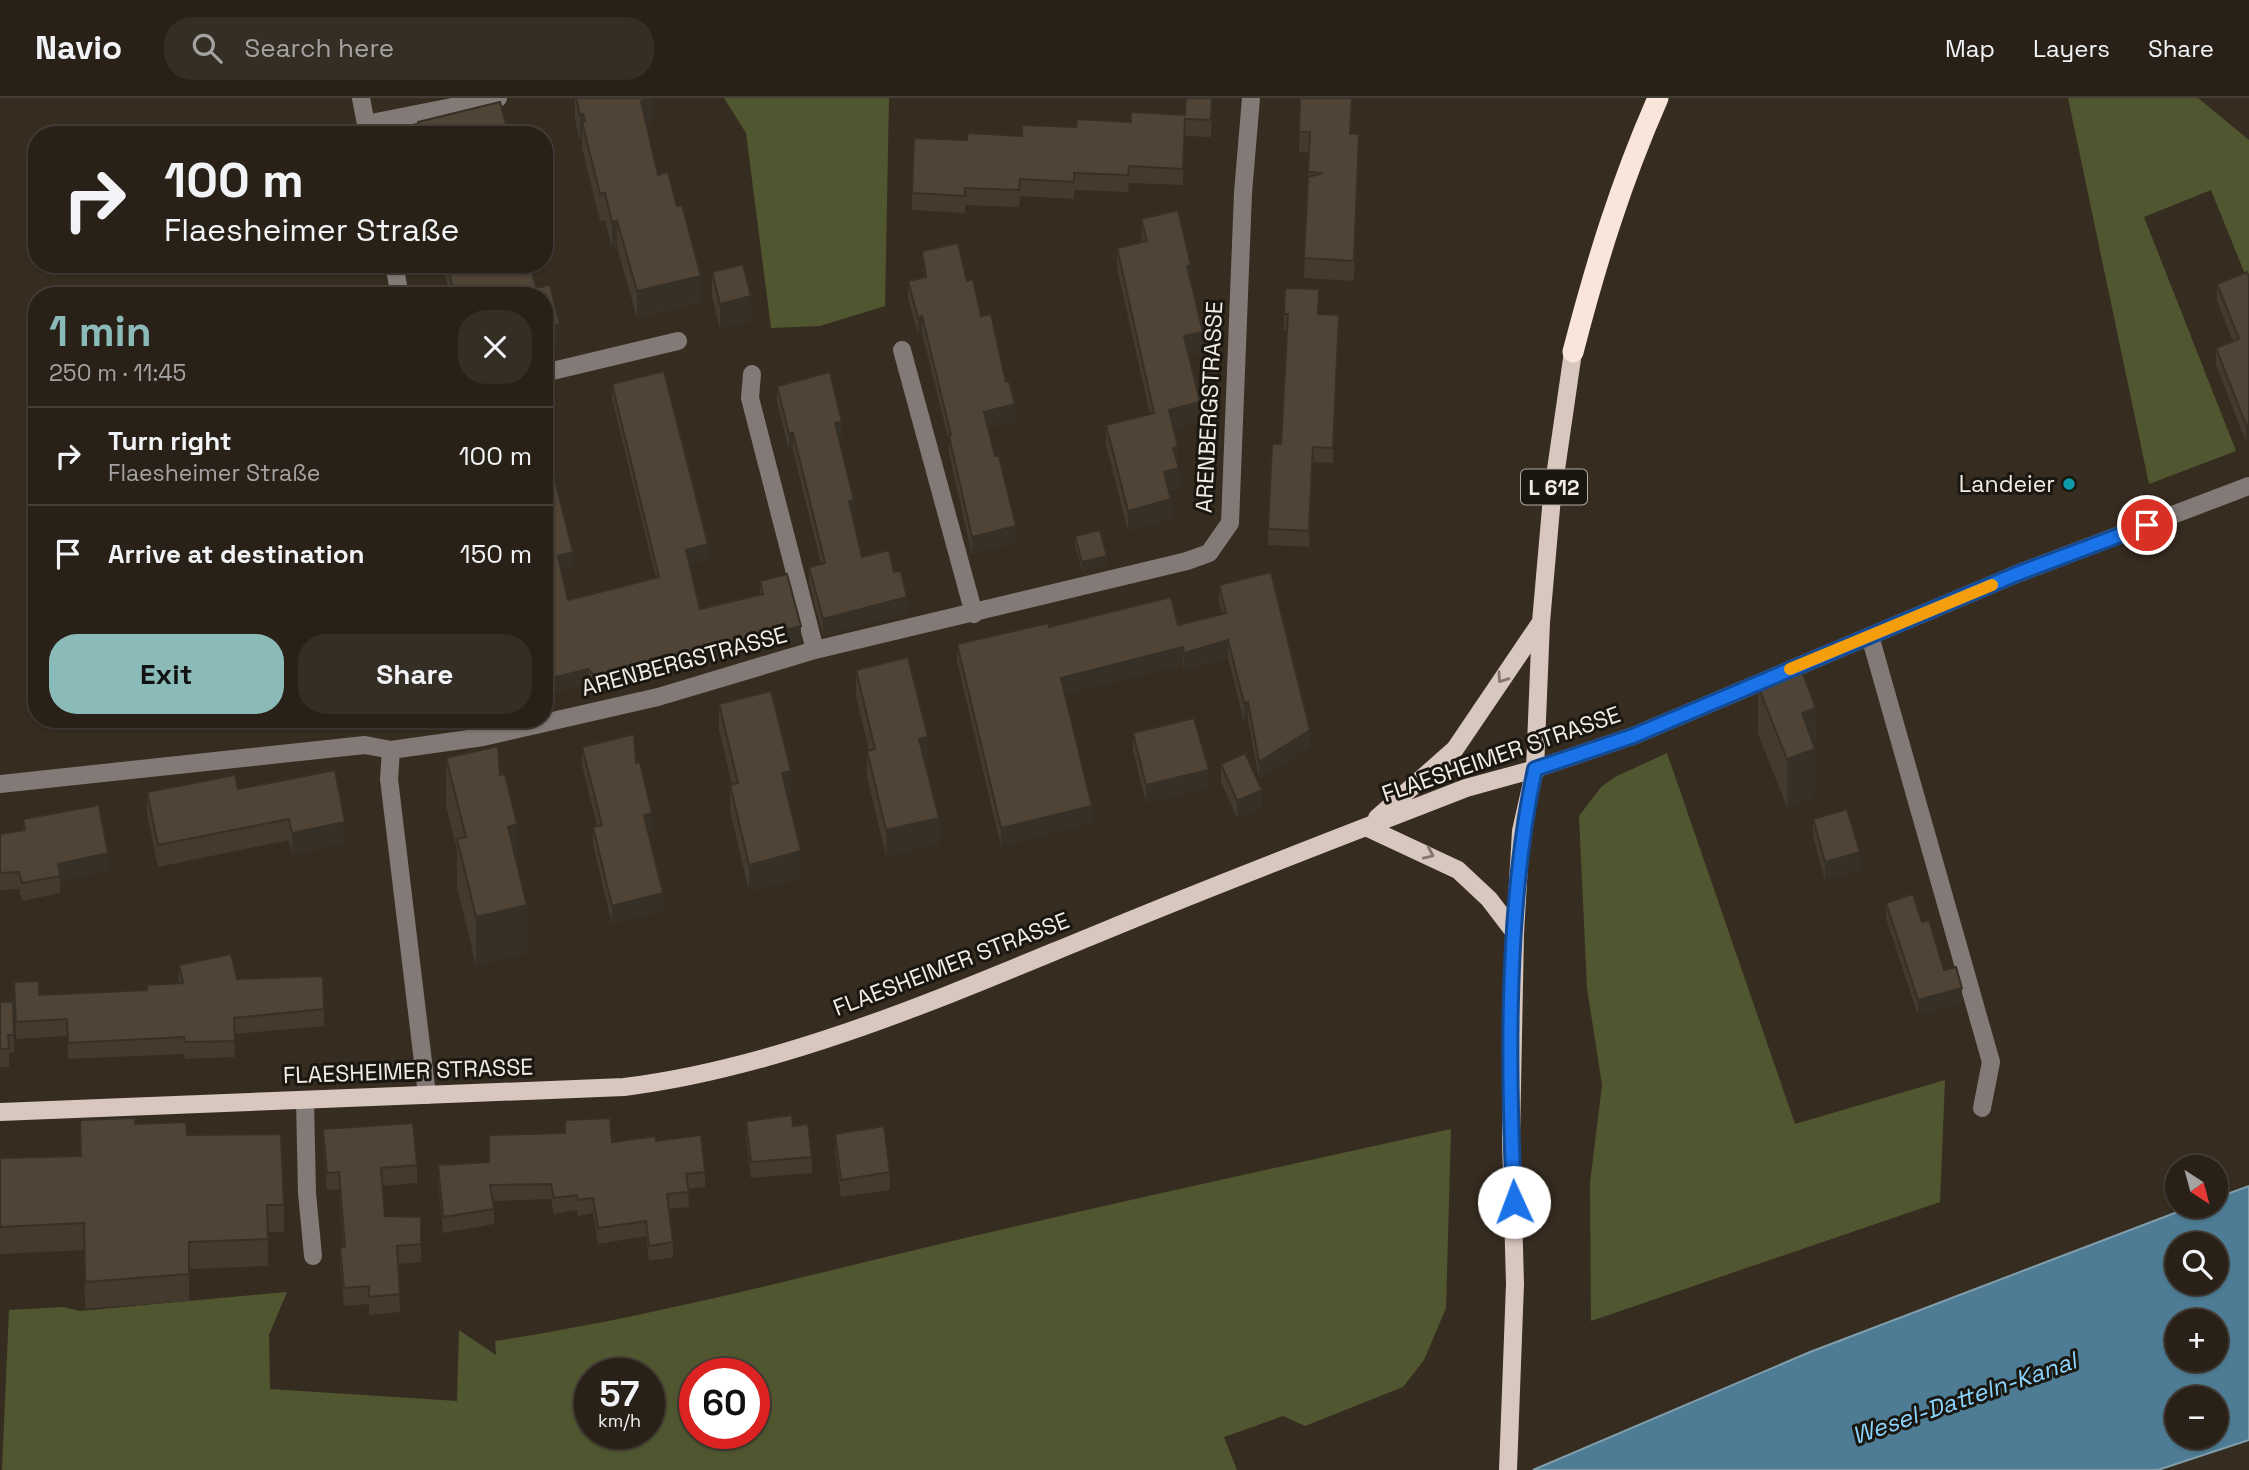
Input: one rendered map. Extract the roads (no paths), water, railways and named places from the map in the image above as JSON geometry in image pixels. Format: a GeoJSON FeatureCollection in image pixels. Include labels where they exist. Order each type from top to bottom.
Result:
{"type":"FeatureCollection","features":[{"type":"Feature","properties":{"kind":"highway","name":"L 612"},"geometry":{"type":"LineString","coordinates":[[1573,352],[1603,236],[1658,98]]}},
{"type":"Feature","properties":{"kind":"main road","name":"L 612"},"geometry":{"type":"LineString","coordinates":[[1535,769],[1541,622],[1552,497],[1573,352]]}},
{"type":"Feature","properties":{"kind":"main road"},"geometry":{"type":"LineString","coordinates":[[1515,933],[1489,899],[1458,870],[1366,827],[1455,749],[1541,622]]}},
{"type":"Feature","properties":{"kind":"main road"},"geometry":{"type":"LineString","coordinates":[[1508,1470],[1515,1284],[1512,1066],[1515,933],[1521,831],[1535,769]]}},
{"type":"Feature","properties":{"kind":"main road","name":"FLAESHEIMER STRASSE"},"geometry":{"type":"LineString","coordinates":[[0,1112],[624,1087],[699,1076],[839,1033],[997,975],[1466,788],[1535,769]]}},
{"type":"Feature","properties":{"kind":"street"},"geometry":{"type":"LineString","coordinates":[[361,98],[366,126]]}},
{"type":"Feature","properties":{"kind":"street"},"geometry":{"type":"LineString","coordinates":[[380,126],[498,98]]}},
{"type":"Feature","properties":{"kind":"street","name":"ARENBERGSTRASSE"},"geometry":{"type":"LineString","coordinates":[[553,715],[658,697],[816,650],[1187,562],[1209,553],[1230,523],[1243,193],[1251,98]]}},
{"type":"Feature","properties":{"kind":"street"},"geometry":{"type":"LineString","coordinates":[[553,371],[678,341]]}},
{"type":"Feature","properties":{"kind":"street"},"geometry":{"type":"LineString","coordinates":[[902,350],[974,614]]}},
{"type":"Feature","properties":{"kind":"street","name":"ARENBERGSTRASSE"},"geometry":{"type":"LineString","coordinates":[[752,374],[750,398],[816,650]]}},
{"type":"Feature","properties":{"kind":"street","name":"FLAESHEIMER STRASSE"},"geometry":{"type":"LineString","coordinates":[[1535,769],[1633,736],[2019,573],[2249,486]]}},
{"type":"Feature","properties":{"kind":"street"},"geometry":{"type":"LineString","coordinates":[[1870,636],[1991,1062],[1982,1108]]}},
{"type":"Feature","properties":{"kind":"street","name":"ARENBERGSTRASSE"},"geometry":{"type":"LineString","coordinates":[[0,784],[365,745],[391,750],[482,728]]}},
{"type":"Feature","properties":{"kind":"street"},"geometry":{"type":"LineString","coordinates":[[391,750],[389,779],[428,1095]]}},
{"type":"Feature","properties":{"kind":"street"},"geometry":{"type":"LineString","coordinates":[[305,1100],[307,1192],[313,1256]]}},
{"type":"Feature","properties":{"kind":"water","name":"Wesel-Datteln-Kanal"},"geometry":{"type":"Polygon","coordinates":[[[2249,1186],[2249,1440],[2228,1447],[2228,1386],[2165,1386],[2165,1449],[2222,1449],[2158,1470],[1533,1470],[1810,1352],[2165,1217],[2228,1218],[2228,1194],[2249,1186]]]}},
{"type":"Feature","properties":{"kind":"place","name":"Landeier"},"geometry":{"type":"Point","coordinates":[2069,484]}}]}
